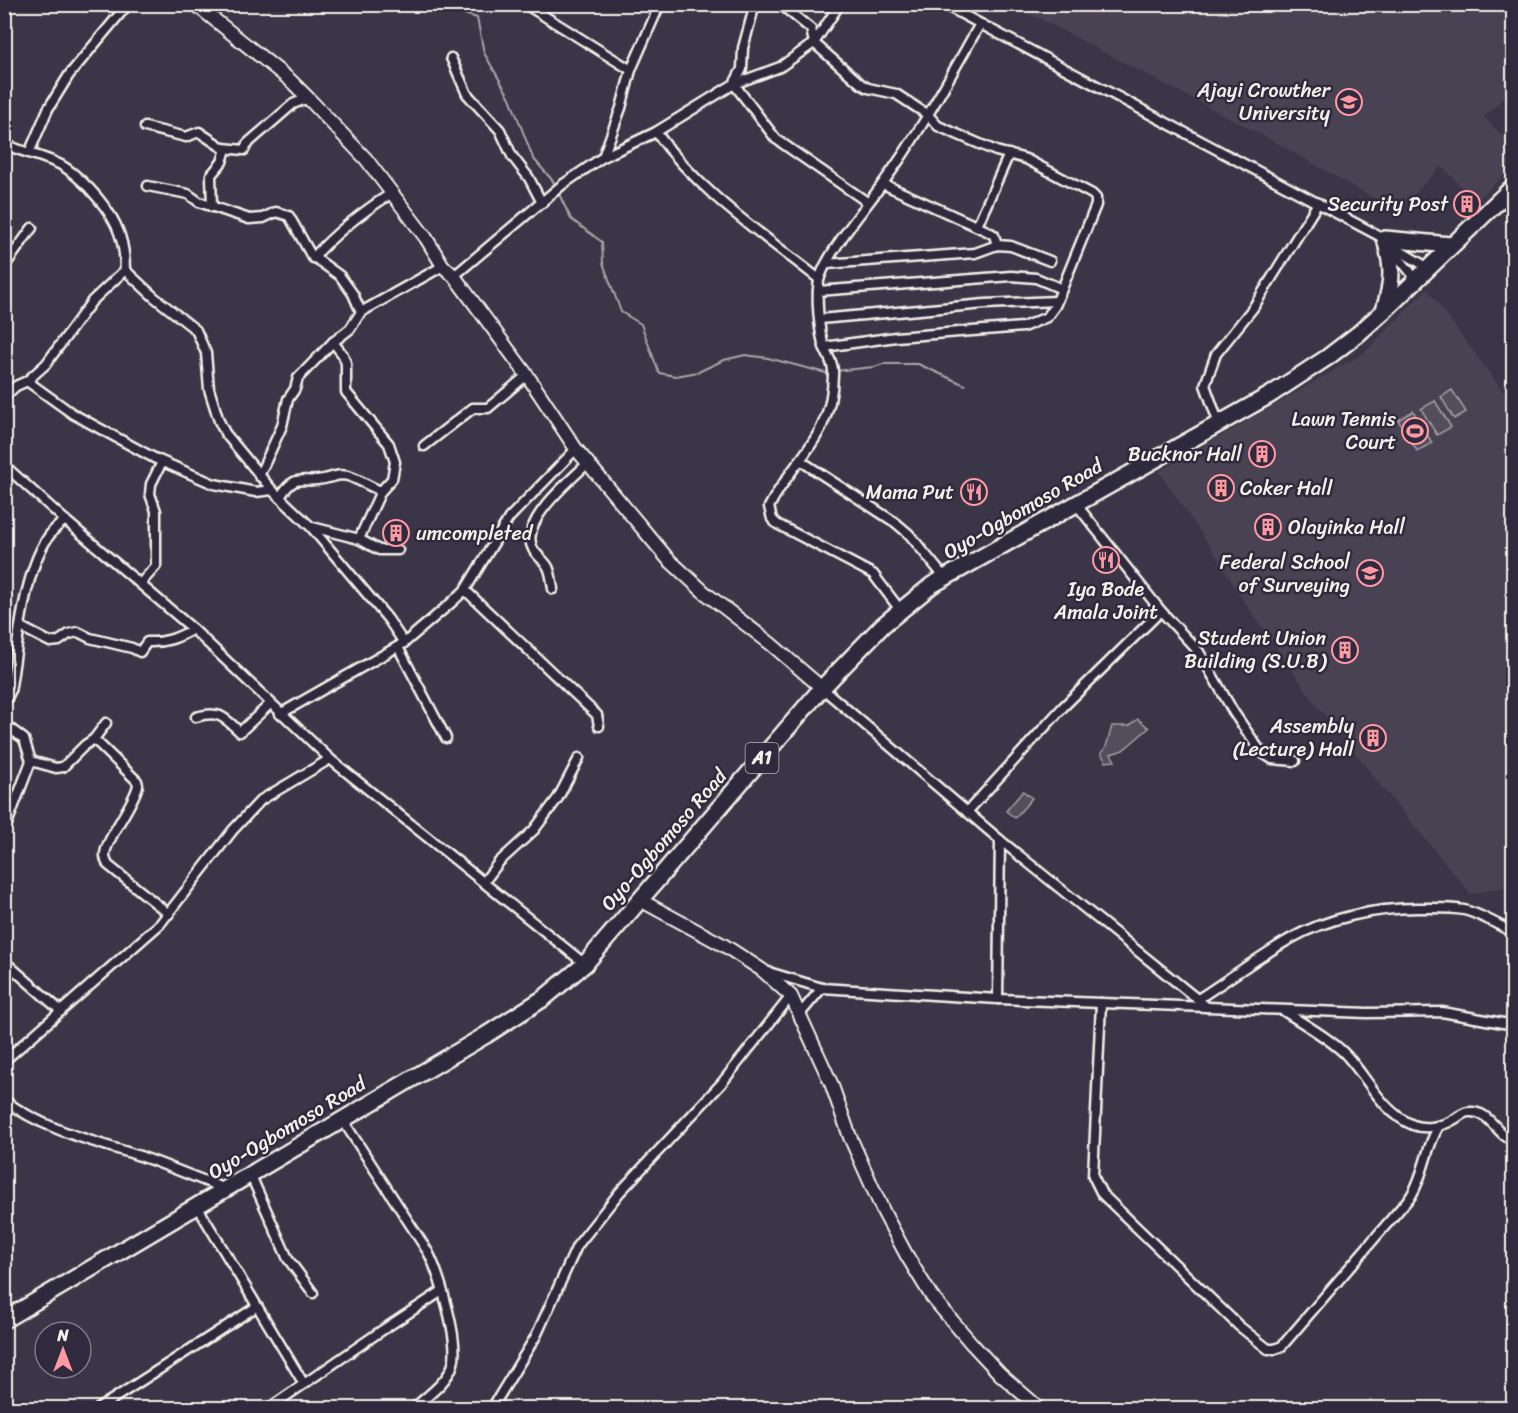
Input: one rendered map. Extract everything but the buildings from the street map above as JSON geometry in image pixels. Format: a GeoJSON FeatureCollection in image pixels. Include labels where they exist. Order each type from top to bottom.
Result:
{"type":"FeatureCollection","features":[{"type":"Feature","properties":{"kind":"highway","name":"Oyo-Ogbomoso Road"},"geometry":{"type":"LineString","coordinates":[[4,1320],[225,1189],[251,1176],[544,998],[585,964],[822,688],[883,625],[932,585],[1270,395],[1328,357],[1385,310],[1427,267],[1514,186]]}},
{"type":"Feature","properties":{"kind":"highway"},"geometry":{"type":"LineString","coordinates":[[1385,310],[1392,284],[1390,243],[1450,245]]}},
{"type":"Feature","properties":{"kind":"street"},"geometry":{"type":"LineString","coordinates":[[29,153],[48,110],[69,75],[128,4]]}},
{"type":"Feature","properties":{"kind":"street"},"geometry":{"type":"LineString","coordinates":[[195,4],[290,80],[366,159],[426,238],[443,266],[454,276],[527,375],[576,449],[668,559],[704,592],[771,644],[1000,840],[1207,1007]]}},
{"type":"Feature","properties":{"kind":"street"},"geometry":{"type":"LineString","coordinates":[[525,4],[631,70]]}},
{"type":"Feature","properties":{"kind":"street"},"geometry":{"type":"LineString","coordinates":[[603,157],[621,108],[631,70],[660,4]]}},
{"type":"Feature","properties":{"kind":"street"},"geometry":{"type":"LineString","coordinates":[[734,84],[742,69],[743,48],[755,4]]}},
{"type":"Feature","properties":{"kind":"street"},"geometry":{"type":"LineString","coordinates":[[780,4],[811,29],[814,43],[861,84],[868,88],[896,94],[928,115],[938,126],[1026,159],[1096,198],[1062,289],[1047,317],[1023,327],[896,337],[824,347]]}},
{"type":"Feature","properties":{"kind":"street"},"geometry":{"type":"LineString","coordinates":[[454,276],[562,185],[603,157],[657,132],[734,84],[780,67],[814,43],[840,4]]}},
{"type":"Feature","properties":{"kind":"street"},"geometry":{"type":"LineString","coordinates":[[944,5],[1318,203],[1390,243],[1427,267]]}},
{"type":"Feature","properties":{"kind":"street"},"geometry":{"type":"LineString","coordinates":[[901,611],[873,574],[777,524],[772,519],[769,507],[821,431],[829,408],[833,372],[824,347],[820,319],[819,279],[826,264],[867,202],[883,184],[928,115],[980,24]]}},
{"type":"Feature","properties":{"kind":"street"},"geometry":{"type":"LineString","coordinates":[[451,58],[467,94],[500,130],[512,156],[529,178],[542,203]]}},
{"type":"Feature","properties":{"kind":"street"},"geometry":{"type":"LineString","coordinates":[[734,84],[776,139],[867,202]]}},
{"type":"Feature","properties":{"kind":"street"},"geometry":{"type":"LineString","coordinates":[[145,127],[186,137],[199,132],[226,149],[244,150],[247,144],[293,104],[308,98]]}},
{"type":"Feature","properties":{"kind":"street"},"geometry":{"type":"LineString","coordinates":[[657,132],[689,172],[734,212],[819,279]]}},
{"type":"Feature","properties":{"kind":"street"},"geometry":{"type":"LineString","coordinates":[[4,144],[60,165],[76,175],[107,208],[121,237],[125,270],[153,297],[196,330],[206,353],[209,389],[225,433],[259,476],[311,527],[388,619],[446,738]]}},
{"type":"Feature","properties":{"kind":"street"},"geometry":{"type":"LineString","coordinates":[[212,207],[211,175],[222,162],[226,149]]}},
{"type":"Feature","properties":{"kind":"street"},"geometry":{"type":"LineString","coordinates":[[977,226],[1009,154]]}},
{"type":"Feature","properties":{"kind":"street"},"geometry":{"type":"LineString","coordinates":[[883,184],[977,226],[994,236],[998,245]]}},
{"type":"Feature","properties":{"kind":"street"},"geometry":{"type":"LineString","coordinates":[[148,186],[188,194],[199,202],[255,220],[272,213],[283,213],[289,216],[313,258],[340,276],[353,294],[361,312]]}},
{"type":"Feature","properties":{"kind":"street"},"geometry":{"type":"LineString","coordinates":[[313,258],[344,226],[392,193]]}},
{"type":"Feature","properties":{"kind":"street"},"geometry":{"type":"LineString","coordinates":[[1219,424],[1205,385],[1216,354],[1253,308],[1318,203]]}},
{"type":"Feature","properties":{"kind":"street"},"geometry":{"type":"LineString","coordinates":[[4,267],[32,228]]}},
{"type":"Feature","properties":{"kind":"street"},"geometry":{"type":"LineString","coordinates":[[1390,243],[1416,279]]}},
{"type":"Feature","properties":{"kind":"street"},"geometry":{"type":"LineString","coordinates":[[826,264],[975,253],[998,245],[1011,246],[1050,261]]}},
{"type":"Feature","properties":{"kind":"street"},"geometry":{"type":"LineString","coordinates":[[259,476],[282,426],[288,399],[295,389],[298,378],[333,342],[350,330],[361,312],[443,266]]}},
{"type":"Feature","properties":{"kind":"street"},"geometry":{"type":"LineString","coordinates":[[4,397],[16,386],[27,381],[46,363],[92,301],[125,270]]}},
{"type":"Feature","properties":{"kind":"street"},"geometry":{"type":"LineString","coordinates":[[818,291],[1024,276],[1036,278],[1062,289]]}},
{"type":"Feature","properties":{"kind":"street"},"geometry":{"type":"LineString","coordinates":[[820,319],[985,304],[1057,301]]}},
{"type":"Feature","properties":{"kind":"street"},"geometry":{"type":"LineString","coordinates":[[333,342],[346,363],[346,392],[392,449],[395,462],[392,479],[381,491],[359,539]]}},
{"type":"Feature","properties":{"kind":"street"},"geometry":{"type":"LineString","coordinates":[[424,446],[473,408],[488,408],[527,375]]}},
{"type":"Feature","properties":{"kind":"street"},"geometry":{"type":"LineString","coordinates":[[27,381],[73,414],[162,462],[214,484],[256,492],[272,490]]}},
{"type":"Feature","properties":{"kind":"street"},"geometry":{"type":"LineString","coordinates":[[280,714],[401,645],[465,590],[509,518],[576,449]]}},
{"type":"Feature","properties":{"kind":"street"},"geometry":{"type":"LineString","coordinates":[[801,461],[896,523],[909,534],[945,578]]}},
{"type":"Feature","properties":{"kind":"street"},"geometry":{"type":"LineString","coordinates":[[141,584],[156,566],[156,511],[150,494],[162,462]]}},
{"type":"Feature","properties":{"kind":"street"},"geometry":{"type":"LineString","coordinates":[[554,589],[548,568],[533,550],[530,540],[531,529],[540,513],[555,495],[588,464]]}},
{"type":"Feature","properties":{"kind":"street"},"geometry":{"type":"LineString","coordinates":[[4,465],[193,629],[330,759],[585,964]]}},
{"type":"Feature","properties":{"kind":"street"},"geometry":{"type":"LineString","coordinates":[[280,498],[288,485],[302,479],[325,479],[333,475],[351,477],[381,491]]}},
{"type":"Feature","properties":{"kind":"street"},"geometry":{"type":"LineString","coordinates":[[1076,504],[1161,611],[1199,652],[1234,713],[1261,752],[1272,759],[1295,762]]}},
{"type":"Feature","properties":{"kind":"street"},"geometry":{"type":"LineString","coordinates":[[4,704],[10,692],[28,589],[36,559],[51,533],[65,520]]}},
{"type":"Feature","properties":{"kind":"street"},"geometry":{"type":"LineString","coordinates":[[311,527],[359,539],[379,550],[398,550]]}},
{"type":"Feature","properties":{"kind":"street"},"geometry":{"type":"LineString","coordinates":[[465,590],[597,715],[599,726]]}},
{"type":"Feature","properties":{"kind":"street"},"geometry":{"type":"LineString","coordinates":[[967,812],[1064,706],[1161,611]]}},
{"type":"Feature","properties":{"kind":"street"},"geometry":{"type":"LineString","coordinates":[[21,627],[50,642],[78,632],[90,638],[140,652],[147,642],[178,638],[193,629]]}},
{"type":"Feature","properties":{"kind":"street"},"geometry":{"type":"LineString","coordinates":[[196,717],[209,713],[222,716],[240,732],[270,704]]}},
{"type":"Feature","properties":{"kind":"street"},"geometry":{"type":"LineString","coordinates":[[31,761],[61,768],[94,739],[106,723]]}},
{"type":"Feature","properties":{"kind":"street"},"geometry":{"type":"LineString","coordinates":[[4,724],[24,739],[31,761],[4,832]]}},
{"type":"Feature","properties":{"kind":"street"},"geometry":{"type":"LineString","coordinates":[[94,739],[138,785],[122,821],[106,848],[105,857],[108,865],[169,914]]}},
{"type":"Feature","properties":{"kind":"street"},"geometry":{"type":"LineString","coordinates":[[484,882],[499,862],[534,830],[558,798],[579,758]]}},
{"type":"Feature","properties":{"kind":"street"},"geometry":{"type":"LineString","coordinates":[[4,1060],[169,914],[233,830],[261,800],[330,759]]}},
{"type":"Feature","properties":{"kind":"street"},"geometry":{"type":"LineString","coordinates":[[998,999],[1000,840]]}},
{"type":"Feature","properties":{"kind":"street"},"geometry":{"type":"LineString","coordinates":[[640,900],[725,946],[762,970],[790,996],[831,1083],[854,1148],[906,1256],[932,1297],[972,1344],[1000,1374],[1039,1408]]}},
{"type":"Feature","properties":{"kind":"street"},"geometry":{"type":"LineString","coordinates":[[1198,999],[1290,939],[1333,921],[1373,912],[1405,908],[1466,910],[1514,933]]}},
{"type":"Feature","properties":{"kind":"street"},"geometry":{"type":"LineString","coordinates":[[4,961],[61,1011]]}},
{"type":"Feature","properties":{"kind":"street"},"geometry":{"type":"LineString","coordinates":[[762,970],[822,988],[1101,1003],[1367,1013],[1442,1012],[1514,1025]]}},
{"type":"Feature","properties":{"kind":"street"},"geometry":{"type":"LineString","coordinates":[[800,1014],[822,988]]}},
{"type":"Feature","properties":{"kind":"street"},"geometry":{"type":"LineString","coordinates":[[492,1408],[537,1336],[577,1246],[619,1194],[721,1084],[790,996]]}},
{"type":"Feature","properties":{"kind":"street"},"geometry":{"type":"LineString","coordinates":[[1101,1003],[1093,1176],[1096,1185],[1102,1194],[1239,1326],[1268,1349],[1282,1346],[1411,1196],[1421,1177],[1428,1145],[1438,1126]]}},
{"type":"Feature","properties":{"kind":"street"},"geometry":{"type":"LineString","coordinates":[[1283,1010],[1343,1052],[1389,1110],[1414,1126],[1421,1128],[1438,1126],[1466,1112],[1481,1113],[1506,1138],[1514,1141]]}},
{"type":"Feature","properties":{"kind":"street"},"geometry":{"type":"LineString","coordinates":[[4,1100],[28,1116],[50,1126],[143,1157],[225,1189]]}},
{"type":"Feature","properties":{"kind":"street"},"geometry":{"type":"LineString","coordinates":[[342,1119],[428,1252],[436,1268],[442,1291],[451,1328],[453,1364],[448,1376],[414,1408]]}},
{"type":"Feature","properties":{"kind":"street"},"geometry":{"type":"LineString","coordinates":[[1421,1128],[1428,1145]]}},
{"type":"Feature","properties":{"kind":"street"},"geometry":{"type":"LineString","coordinates":[[251,1176],[288,1259],[313,1293]]}},
{"type":"Feature","properties":{"kind":"street"},"geometry":{"type":"LineString","coordinates":[[197,1206],[304,1384]]}},
{"type":"Feature","properties":{"kind":"street"},"geometry":{"type":"LineString","coordinates":[[269,1408],[442,1291]]}},
{"type":"Feature","properties":{"kind":"street"},"geometry":{"type":"LineString","coordinates":[[99,1408],[256,1307]]}},
{"type":"Feature","properties":{"kind":"shaded area","name":"Ajayi Crowther University"},"geometry":{"type":"Polygon","coordinates":[[[1014,5],[1513,5],[1513,88],[1484,117],[1513,148],[1513,167],[1476,201],[1441,166],[1398,212],[1277,143],[1014,5]]]}},
{"type":"Feature","properties":{"kind":"shaded area","name":"Federal School of Surveying"},"geometry":{"type":"Polygon","coordinates":[[[1427,289],[1513,405],[1513,885],[1471,894],[1315,703],[1241,597],[1212,549],[1159,472],[1364,353],[1427,289]]]}},
{"type":"Feature","properties":{"kind":"shaded area"},"geometry":{"type":"Polygon","coordinates":[[[1452,390],[1466,412],[1454,419],[1441,397],[1452,390]]]}},
{"type":"Feature","properties":{"kind":"shaded area"},"geometry":{"type":"Polygon","coordinates":[[[1435,401],[1451,427],[1437,435],[1421,409],[1435,401]]]}},
{"type":"Feature","properties":{"kind":"shaded area","name":"Lawn Tennis Court"},"geometry":{"type":"Polygon","coordinates":[[[1413,411],[1432,443],[1417,451],[1398,420],[1413,411]]]}},
{"type":"Feature","properties":{"kind":"shaded area"},"geometry":{"type":"Polygon","coordinates":[[[1138,719],[1149,728],[1123,750],[1111,754],[1115,761],[1106,762],[1101,753],[1106,747],[1112,726],[1129,726],[1138,719]]]}},
{"type":"Feature","properties":{"kind":"shaded area"},"geometry":{"type":"Polygon","coordinates":[[[1023,791],[1032,798],[1015,818],[1006,811],[1023,791]]]}},
{"type":"Feature","properties":{"kind":"waterway"},"geometry":{"type":"LineString","coordinates":[[432,4],[477,18],[484,53],[510,98],[533,158],[556,187]]}},
{"type":"Feature","properties":{"kind":"waterway"},"geometry":{"type":"LineString","coordinates":[[558,192],[571,219],[602,242],[603,263],[621,312],[641,324],[659,373],[676,376],[698,372],[724,360],[745,355],[829,372]]}},
{"type":"Feature","properties":{"kind":"waterway"},"geometry":{"type":"LineString","coordinates":[[835,371],[883,364],[918,364],[965,385]]}},
{"type":"Feature","properties":{"kind":"place","name":"Ajayi Crowther University"},"geometry":{"type":"Point","coordinates":[1349,102]}},
{"type":"Feature","properties":{"kind":"place","name":"Security Post"},"geometry":{"type":"Point","coordinates":[1467,204]}},
{"type":"Feature","properties":{"kind":"place","name":"Lawn Tennis Court"},"geometry":{"type":"Point","coordinates":[1415,431]}},
{"type":"Feature","properties":{"kind":"place","name":"Bucknor Hall"},"geometry":{"type":"Point","coordinates":[1262,454]}},
{"type":"Feature","properties":{"kind":"place","name":"Coker Hall"},"geometry":{"type":"Point","coordinates":[1221,488]}},
{"type":"Feature","properties":{"kind":"place","name":"Mama Put"},"geometry":{"type":"Point","coordinates":[974,492]}},
{"type":"Feature","properties":{"kind":"place","name":"Olayinka Hall"},"geometry":{"type":"Point","coordinates":[1268,527]}},
{"type":"Feature","properties":{"kind":"place","name":"umcompleted"},"geometry":{"type":"Point","coordinates":[396,533]}},
{"type":"Feature","properties":{"kind":"place","name":"Iya Bode Amala Joint"},"geometry":{"type":"Point","coordinates":[1106,560]}},
{"type":"Feature","properties":{"kind":"place","name":"Federal School of Surveying"},"geometry":{"type":"Point","coordinates":[1370,573]}},
{"type":"Feature","properties":{"kind":"place","name":"Student Union Building (S.U.B)"},"geometry":{"type":"Point","coordinates":[1345,650]}},
{"type":"Feature","properties":{"kind":"place","name":"Assembly (Lecture) Hall"},"geometry":{"type":"Point","coordinates":[1373,738]}}]}
